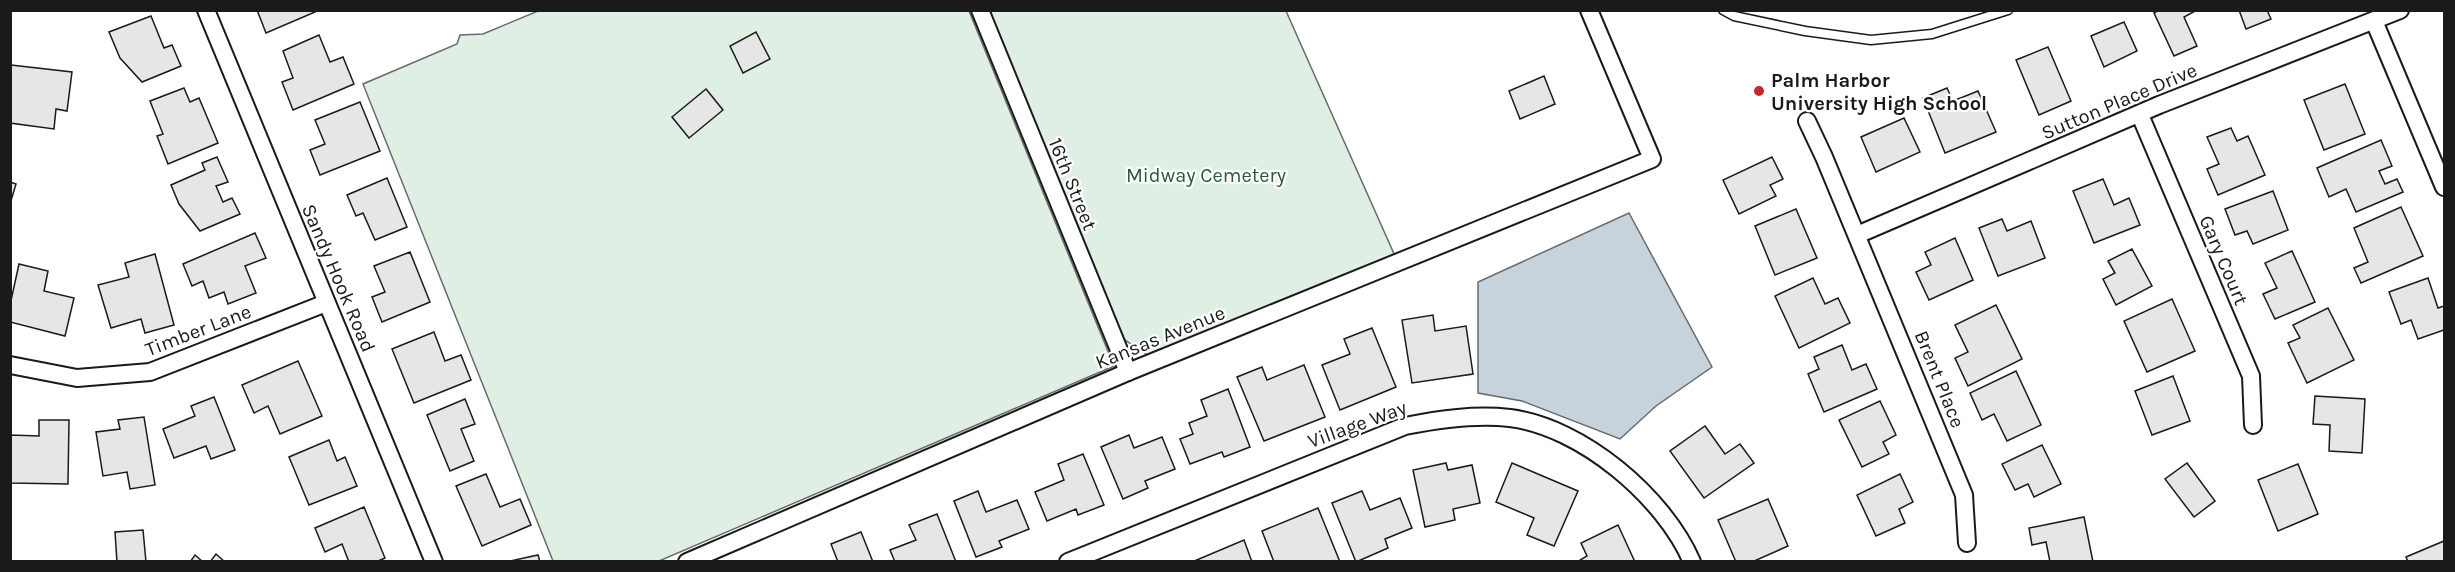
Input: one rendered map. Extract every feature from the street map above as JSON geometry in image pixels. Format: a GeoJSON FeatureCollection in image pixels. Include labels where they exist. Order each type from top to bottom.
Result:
{"type":"FeatureCollection","features":[{"type":"Feature","properties":{"kind":"street","name":"Sandy Hook Road"},"geometry":{"type":"LineString","coordinates":[[206,10],[434,561]]}},
{"type":"Feature","properties":{"kind":"street","name":"16th Street"},"geometry":{"type":"LineString","coordinates":[[980,10],[1128,372]]}},
{"type":"Feature","properties":{"kind":"street","name":"Kansas Avenue"},"geometry":{"type":"LineString","coordinates":[[687,561],[1128,372],[1652,159],[1588,10]]}},
{"type":"Feature","properties":{"kind":"street","name":"Sutton Place Drive"},"geometry":{"type":"LineString","coordinates":[[1857,235],[2180,97],[2400,10]]}},
{"type":"Feature","properties":{"kind":"street"},"geometry":{"type":"LineString","coordinates":[[2374,21],[2445,187]]}},
{"type":"Feature","properties":{"kind":"street","name":"Gary Court"},"geometry":{"type":"LineString","coordinates":[[2140,115],[2251,376],[2253,425]]}},
{"type":"Feature","properties":{"kind":"street","name":"Brent Place"},"geometry":{"type":"LineString","coordinates":[[1807,121],[1857,235],[1964,495],[1967,543]]}},
{"type":"Feature","properties":{"kind":"street","name":"Timber Lane"},"geometry":{"type":"LineString","coordinates":[[10,365],[77,378],[150,372],[326,303]]}},
{"type":"Feature","properties":{"kind":"street","name":"Village Way"},"geometry":{"type":"LineString","coordinates":[[1068,561],[1405,426],[1447,417],[1512,418],[1578,441],[1605,459],[1646,493],[1686,547],[1692,561]]}},
{"type":"Feature","properties":{"kind":"lane"},"geometry":{"type":"LineString","coordinates":[[1723,10],[1734,16],[1805,31],[1871,40],[1932,34],[2008,10]]}},
{"type":"Feature","properties":{"kind":"green space"},"geometry":{"type":"Polygon","coordinates":[[[538,11],[969,11],[1114,366],[659,561],[553,561],[363,84],[457,44],[460,35],[483,34],[538,11]]]}},
{"type":"Feature","properties":{"kind":"green space","name":"Midway Cemetery"},"geometry":{"type":"Polygon","coordinates":[[[987,11],[1286,11],[1395,256],[1149,356],[1119,336],[987,11]]]}},
{"type":"Feature","properties":{"kind":"shaded area"},"geometry":{"type":"Polygon","coordinates":[[[1629,213],[1712,367],[1656,406],[1620,439],[1522,401],[1478,393],[1478,282],[1629,213]]]}},
{"type":"Feature","properties":{"kind":"building"},"geometry":{"type":"Polygon","coordinates":[[[257,10],[315,10],[315,12],[266,33],[257,10]]]}},
{"type":"Feature","properties":{"kind":"building"},"geometry":{"type":"Polygon","coordinates":[[[2159,10],[2197,10],[2184,17],[2197,46],[2174,56],[2154,13],[2159,10]]]}},
{"type":"Feature","properties":{"kind":"building"},"geometry":{"type":"Polygon","coordinates":[[[2239,10],[2267,10],[2271,19],[2246,29],[2239,10]]]}},
{"type":"Feature","properties":{"kind":"building"},"geometry":{"type":"Polygon","coordinates":[[[151,16],[164,48],[172,45],[181,66],[142,82],[120,58],[109,32],[151,16]]]}},
{"type":"Feature","properties":{"kind":"building"},"geometry":{"type":"Polygon","coordinates":[[[2124,22],[2137,51],[2104,67],[2091,36],[2124,22]]]}},
{"type":"Feature","properties":{"kind":"building"},"geometry":{"type":"Polygon","coordinates":[[[756,32],[770,59],[743,73],[730,46],[756,32]]]}},
{"type":"Feature","properties":{"kind":"building"},"geometry":{"type":"Polygon","coordinates":[[[319,35],[330,62],[343,57],[354,84],[293,110],[282,82],[293,78],[283,51],[319,35]]]}},
{"type":"Feature","properties":{"kind":"building"},"geometry":{"type":"Polygon","coordinates":[[[2048,47],[2071,101],[2039,115],[2016,60],[2048,47]]]}},
{"type":"Feature","properties":{"kind":"building"},"geometry":{"type":"Polygon","coordinates":[[[11,65],[72,72],[67,111],[56,109],[54,129],[10,123],[11,65]]]}},
{"type":"Feature","properties":{"kind":"building"},"geometry":{"type":"Polygon","coordinates":[[[1544,76],[1555,104],[1520,119],[1509,91],[1544,76]]]}},
{"type":"Feature","properties":{"kind":"building"},"geometry":{"type":"Polygon","coordinates":[[[2345,84],[2365,134],[2324,150],[2304,100],[2345,84]]]}},
{"type":"Feature","properties":{"kind":"building"},"geometry":{"type":"Polygon","coordinates":[[[184,88],[190,102],[199,98],[218,143],[168,164],[157,136],[163,134],[150,101],[184,88]]]}},
{"type":"Feature","properties":{"kind":"building"},"geometry":{"type":"Polygon","coordinates":[[[1947,88],[1953,101],[1978,91],[1996,132],[1945,153],[1923,98],[1947,88]]]}},
{"type":"Feature","properties":{"kind":"building"},"geometry":{"type":"Polygon","coordinates":[[[706,89],[723,110],[689,138],[672,117],[706,89]]]}},
{"type":"Feature","properties":{"kind":"building"},"geometry":{"type":"Polygon","coordinates":[[[360,102],[380,151],[320,175],[310,150],[325,144],[315,120],[360,102]]]}},
{"type":"Feature","properties":{"kind":"building"},"geometry":{"type":"Polygon","coordinates":[[[1904,118],[1920,152],[1876,172],[1861,137],[1904,118]]]}},
{"type":"Feature","properties":{"kind":"building"},"geometry":{"type":"Polygon","coordinates":[[[2231,128],[2237,141],[2248,136],[2265,175],[2218,195],[2207,169],[2219,164],[2207,137],[2231,128]]]}},
{"type":"Feature","properties":{"kind":"building"},"geometry":{"type":"Polygon","coordinates":[[[2381,140],[2392,166],[2379,171],[2385,184],[2397,179],[2403,192],[2356,212],[2346,189],[2329,197],[2317,168],[2381,140]]]}},
{"type":"Feature","properties":{"kind":"building"},"geometry":{"type":"Polygon","coordinates":[[[217,157],[228,182],[216,186],[223,202],[232,198],[240,214],[200,231],[179,204],[171,185],[205,170],[202,163],[217,157]]]}},
{"type":"Feature","properties":{"kind":"building"},"geometry":{"type":"Polygon","coordinates":[[[1772,157],[1783,179],[1770,185],[1776,196],[1739,214],[1723,180],[1772,157]]]}},
{"type":"Feature","properties":{"kind":"building"},"geometry":{"type":"Polygon","coordinates":[[[387,178],[407,227],[375,240],[363,213],[356,216],[347,195],[387,178]]]}},
{"type":"Feature","properties":{"kind":"building"},"geometry":{"type":"Polygon","coordinates":[[[2103,179],[2114,205],[2129,198],[2140,225],[2094,243],[2073,191],[2103,179]]]}},
{"type":"Feature","properties":{"kind":"building"},"geometry":{"type":"Polygon","coordinates":[[[10,182],[16,184],[10,204],[10,182]]]}},
{"type":"Feature","properties":{"kind":"building"},"geometry":{"type":"Polygon","coordinates":[[[2273,191],[2288,230],[2253,244],[2247,231],[2235,235],[2225,209],[2273,191]]]}},
{"type":"Feature","properties":{"kind":"building"},"geometry":{"type":"Polygon","coordinates":[[[2401,207],[2423,256],[2361,283],[2354,268],[2368,262],[2354,228],[2401,207]]]}},
{"type":"Feature","properties":{"kind":"building"},"geometry":{"type":"Polygon","coordinates":[[[1796,209],[1817,258],[1775,275],[1755,226],[1796,209]]]}},
{"type":"Feature","properties":{"kind":"building"},"geometry":{"type":"Polygon","coordinates":[[[2002,219],[2007,231],[2031,221],[2045,258],[1998,276],[1979,228],[2002,219]]]}},
{"type":"Feature","properties":{"kind":"building"},"geometry":{"type":"Polygon","coordinates":[[[255,233],[266,258],[245,266],[256,293],[228,304],[224,292],[209,298],[203,281],[192,286],[183,264],[255,233]]]}},
{"type":"Feature","properties":{"kind":"building"},"geometry":{"type":"Polygon","coordinates":[[[1955,238],[1973,280],[1929,300],[1916,272],[1931,265],[1925,252],[1955,238]]]}},
{"type":"Feature","properties":{"kind":"building"},"geometry":{"type":"Polygon","coordinates":[[[2132,249],[2152,286],[2116,305],[2103,279],[2115,273],[2108,261],[2132,249]]]}},
{"type":"Feature","properties":{"kind":"building"},"geometry":{"type":"Polygon","coordinates":[[[2292,251],[2315,302],[2275,319],[2263,294],[2277,288],[2265,263],[2292,251]]]}},
{"type":"Feature","properties":{"kind":"building"},"geometry":{"type":"Polygon","coordinates":[[[410,252],[430,302],[382,322],[372,297],[385,292],[374,266],[410,252]]]}},
{"type":"Feature","properties":{"kind":"building"},"geometry":{"type":"Polygon","coordinates":[[[155,254],[174,325],[145,333],[141,319],[111,328],[98,285],[129,277],[125,263],[155,254]]]}},
{"type":"Feature","properties":{"kind":"building"},"geometry":{"type":"Polygon","coordinates":[[[19,264],[48,271],[44,291],[74,298],[65,336],[10,322],[10,305],[19,264]]]}},
{"type":"Feature","properties":{"kind":"building"},"geometry":{"type":"Polygon","coordinates":[[[1813,278],[1825,304],[1838,298],[1850,323],[1799,348],[1775,296],[1813,278]]]}},
{"type":"Feature","properties":{"kind":"building"},"geometry":{"type":"Polygon","coordinates":[[[2428,278],[2438,308],[2444,306],[2444,330],[2418,339],[2411,320],[2401,324],[2389,292],[2428,278]]]}},
{"type":"Feature","properties":{"kind":"building"},"geometry":{"type":"Polygon","coordinates":[[[2172,299],[2195,351],[2147,372],[2124,321],[2172,299]]]}},
{"type":"Feature","properties":{"kind":"building"},"geometry":{"type":"Polygon","coordinates":[[[1996,305],[2022,359],[1968,386],[1955,358],[1968,352],[1955,325],[1996,305]]]}},
{"type":"Feature","properties":{"kind":"building"},"geometry":{"type":"Polygon","coordinates":[[[2328,308],[2354,360],[2307,383],[2288,343],[2300,338],[2293,325],[2328,308]]]}},
{"type":"Feature","properties":{"kind":"building"},"geometry":{"type":"Polygon","coordinates":[[[1433,315],[1435,331],[1466,326],[1473,374],[1412,383],[1402,320],[1433,315]]]}},
{"type":"Feature","properties":{"kind":"building"},"geometry":{"type":"Polygon","coordinates":[[[1372,328],[1396,387],[1340,410],[1322,365],[1350,354],[1344,339],[1372,328]]]}},
{"type":"Feature","properties":{"kind":"building"},"geometry":{"type":"Polygon","coordinates":[[[434,332],[445,361],[461,355],[471,380],[414,403],[392,349],[434,332]]]}},
{"type":"Feature","properties":{"kind":"building"},"geometry":{"type":"Polygon","coordinates":[[[1842,345],[1852,370],[1866,364],[1877,389],[1824,412],[1808,374],[1819,369],[1814,357],[1842,345]]]}},
{"type":"Feature","properties":{"kind":"building"},"geometry":{"type":"Polygon","coordinates":[[[298,361],[322,416],[280,434],[268,406],[254,413],[242,385],[298,361]]]}},
{"type":"Feature","properties":{"kind":"building"},"geometry":{"type":"Polygon","coordinates":[[[1304,365],[1325,417],[1264,441],[1237,377],[1262,367],[1267,380],[1304,365]]]}},
{"type":"Feature","properties":{"kind":"building"},"geometry":{"type":"Polygon","coordinates":[[[2016,371],[2041,425],[2007,441],[1994,414],[1982,420],[1970,393],[2016,371]]]}},
{"type":"Feature","properties":{"kind":"building"},"geometry":{"type":"Polygon","coordinates":[[[2173,376],[2190,421],[2152,435],[2135,391],[2173,376]]]}},
{"type":"Feature","properties":{"kind":"building"},"geometry":{"type":"Polygon","coordinates":[[[1228,389],[1250,447],[1224,457],[1222,452],[1190,464],[1180,439],[1193,434],[1189,423],[1207,416],[1201,400],[1228,389]]]}},
{"type":"Feature","properties":{"kind":"building"},"geometry":{"type":"Polygon","coordinates":[[[2315,396],[2365,399],[2362,453],[2329,451],[2330,425],[2313,424],[2315,396]]]}},
{"type":"Feature","properties":{"kind":"building"},"geometry":{"type":"Polygon","coordinates":[[[214,397],[235,450],[211,459],[206,446],[174,458],[163,429],[195,416],[191,406],[214,397]]]}},
{"type":"Feature","properties":{"kind":"building"},"geometry":{"type":"Polygon","coordinates":[[[465,399],[475,424],[461,429],[474,461],[450,471],[427,415],[465,399]]]}},
{"type":"Feature","properties":{"kind":"building"},"geometry":{"type":"Polygon","coordinates":[[[1880,401],[1896,435],[1883,442],[1889,454],[1862,467],[1839,420],[1880,401]]]}},
{"type":"Feature","properties":{"kind":"building"},"geometry":{"type":"Polygon","coordinates":[[[144,417],[155,485],[130,489],[127,472],[103,476],[96,432],[120,429],[118,420],[144,417]]]}},
{"type":"Feature","properties":{"kind":"building"},"geometry":{"type":"Polygon","coordinates":[[[39,420],[69,420],[68,484],[10,483],[10,435],[39,436],[39,420]]]}},
{"type":"Feature","properties":{"kind":"building"},"geometry":{"type":"Polygon","coordinates":[[[1705,426],[1725,454],[1740,444],[1754,463],[1704,498],[1670,451],[1705,426]]]}},
{"type":"Feature","properties":{"kind":"building"},"geometry":{"type":"Polygon","coordinates":[[[1129,435],[1134,448],[1162,437],[1175,469],[1145,481],[1148,488],[1123,499],[1101,447],[1129,435]]]}},
{"type":"Feature","properties":{"kind":"building"},"geometry":{"type":"Polygon","coordinates":[[[329,440],[337,461],[345,457],[357,486],[309,505],[289,457],[329,440]]]}},
{"type":"Feature","properties":{"kind":"building"},"geometry":{"type":"Polygon","coordinates":[[[2042,445],[2061,484],[2034,497],[2028,484],[2015,490],[2002,464],[2042,445]]]}},
{"type":"Feature","properties":{"kind":"building"},"geometry":{"type":"Polygon","coordinates":[[[1083,454],[1104,505],[1078,515],[1076,509],[1047,521],[1035,492],[1064,480],[1058,464],[1083,454]]]}},
{"type":"Feature","properties":{"kind":"building"},"geometry":{"type":"Polygon","coordinates":[[[1446,463],[1448,470],[1472,465],[1480,503],[1453,509],[1455,520],[1425,527],[1413,470],[1446,463]]]}},
{"type":"Feature","properties":{"kind":"building"},"geometry":{"type":"Polygon","coordinates":[[[1512,463],[1578,491],[1554,546],[1527,535],[1534,518],[1496,502],[1512,463]]]}},
{"type":"Feature","properties":{"kind":"building"},"geometry":{"type":"Polygon","coordinates":[[[2187,463],[2215,501],[2194,517],[2165,479],[2187,463]]]}},
{"type":"Feature","properties":{"kind":"building"},"geometry":{"type":"Polygon","coordinates":[[[2298,464],[2318,514],[2278,531],[2258,480],[2298,464]]]}},
{"type":"Feature","properties":{"kind":"building"},"geometry":{"type":"Polygon","coordinates":[[[486,474],[500,507],[520,499],[531,525],[482,546],[456,486],[486,474]]]}},
{"type":"Feature","properties":{"kind":"building"},"geometry":{"type":"Polygon","coordinates":[[[1900,474],[1913,502],[1899,509],[1905,523],[1876,536],[1857,495],[1900,474]]]}},
{"type":"Feature","properties":{"kind":"building"},"geometry":{"type":"Polygon","coordinates":[[[978,491],[986,512],[1017,500],[1029,529],[999,541],[1002,547],[976,557],[954,501],[978,491]]]}},
{"type":"Feature","properties":{"kind":"building"},"geometry":{"type":"Polygon","coordinates":[[[1362,491],[1370,510],[1400,498],[1412,528],[1385,539],[1388,548],[1356,562],[1332,503],[1362,491]]]}},
{"type":"Feature","properties":{"kind":"building"},"geometry":{"type":"Polygon","coordinates":[[[1768,499],[1788,546],[1752,562],[1736,562],[1718,520],[1768,499]]]}},
{"type":"Feature","properties":{"kind":"building"},"geometry":{"type":"Polygon","coordinates":[[[364,507],[385,558],[376,562],[349,562],[342,544],[325,552],[315,528],[364,507]]]}},
{"type":"Feature","properties":{"kind":"building"},"geometry":{"type":"Polygon","coordinates":[[[1318,508],[1340,562],[1274,562],[1262,531],[1318,508]]]}},
{"type":"Feature","properties":{"kind":"building"},"geometry":{"type":"Polygon","coordinates":[[[937,514],[956,562],[895,562],[890,550],[916,540],[909,525],[937,514]]]}},
{"type":"Feature","properties":{"kind":"building"},"geometry":{"type":"Polygon","coordinates":[[[2084,517],[2093,562],[2050,562],[2046,542],[2032,545],[2029,528],[2084,517]]]}},
{"type":"Feature","properties":{"kind":"building"},"geometry":{"type":"Polygon","coordinates":[[[1618,525],[1635,562],[1577,562],[1587,556],[1581,543],[1618,525]]]}},
{"type":"Feature","properties":{"kind":"building"},"geometry":{"type":"Polygon","coordinates":[[[143,530],[146,562],[117,562],[115,532],[143,530]]]}},
{"type":"Feature","properties":{"kind":"building"},"geometry":{"type":"Polygon","coordinates":[[[861,532],[873,562],[838,562],[831,544],[861,532]]]}},
{"type":"Feature","properties":{"kind":"building"},"geometry":{"type":"Polygon","coordinates":[[[1244,540],[1252,562],[1192,562],[1244,540]]]}},
{"type":"Feature","properties":{"kind":"building"},"geometry":{"type":"Polygon","coordinates":[[[2444,541],[2444,562],[2408,562],[2406,557],[2444,541]]]}},
{"type":"Feature","properties":{"kind":"building"},"geometry":{"type":"Polygon","coordinates":[[[216,554],[225,562],[210,562],[216,554]]]}},
{"type":"Feature","properties":{"kind":"building"},"geometry":{"type":"Polygon","coordinates":[[[195,555],[203,562],[190,562],[195,555]]]}},
{"type":"Feature","properties":{"kind":"building"},"geometry":{"type":"Polygon","coordinates":[[[538,555],[540,562],[506,562],[538,555]]]}},
{"type":"Feature","properties":{"kind":"place","name":"Palm Harbor University High School"},"geometry":{"type":"Point","coordinates":[1759,91]}}]}
